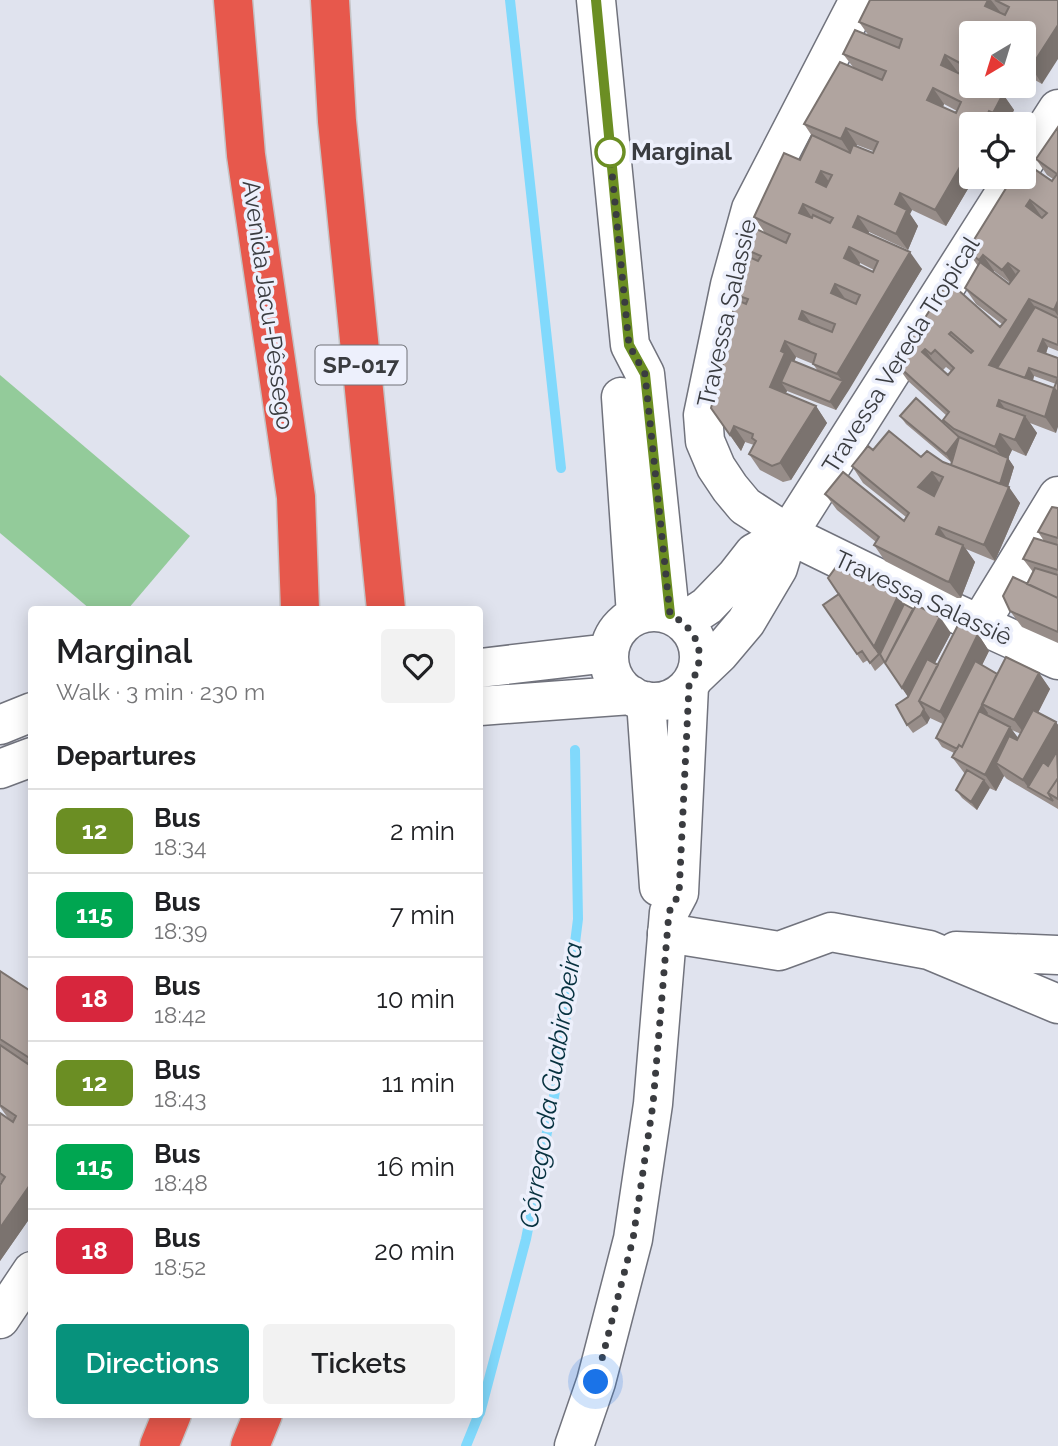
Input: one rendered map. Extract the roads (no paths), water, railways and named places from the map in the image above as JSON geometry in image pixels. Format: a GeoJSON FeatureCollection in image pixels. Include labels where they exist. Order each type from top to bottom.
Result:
{"type":"FeatureCollection","features":[{"type":"Feature","properties":{"kind":"highway","name":"Avenida Jacu-Pêssego"},"geometry":{"type":"LineString","coordinates":[[233,0],[246,155],[296,497],[300,606]]}},
{"type":"Feature","properties":{"kind":"highway","name":"SP-017"},"geometry":{"type":"LineString","coordinates":[[330,0],[337,121],[386,606]]}},
{"type":"Feature","properties":{"kind":"highway"},"geometry":{"type":"LineString","coordinates":[[159,1446],[170,1418]]}},
{"type":"Feature","properties":{"kind":"highway"},"geometry":{"type":"LineString","coordinates":[[250,1446],[261,1418]]}},
{"type":"Feature","properties":{"kind":"street"},"geometry":{"type":"LineString","coordinates":[[596,0],[629,345],[619,372],[663,617]]}},
{"type":"Feature","properties":{"kind":"street","name":"Travessa Salassie"},"geometry":{"type":"LineString","coordinates":[[788,534],[745,506],[730,488],[716,467],[705,441],[703,415],[730,285],[751,209],[859,0]]}},
{"type":"Feature","properties":{"kind":"street"},"geometry":{"type":"LineString","coordinates":[[1036,144],[1058,108]]}},
{"type":"Feature","properties":{"kind":"street","name":"Travessa Vereda Tropical"},"geometry":{"type":"LineString","coordinates":[[693,681],[746,622],[778,568],[788,534],[1007,189]]}},
{"type":"Feature","properties":{"kind":"street"},"geometry":{"type":"LineString","coordinates":[[979,625],[1058,496]]}},
{"type":"Feature","properties":{"kind":"street","name":"Travessa Vereda Tropical"},"geometry":{"type":"LineString","coordinates":[[663,617],[707,606],[754,553],[788,534]]}},
{"type":"Feature","properties":{"kind":"street","name":"Travessa Salassiê"},"geometry":{"type":"LineString","coordinates":[[788,534],[1058,660]]}},
{"type":"Feature","properties":{"kind":"street"},"geometry":{"type":"LineString","coordinates":[[574,1446],[596,1382],[633,1239],[653,1104],[668,922],[679,894],[693,681],[700,664],[699,651],[691,629],[663,617],[622,624],[615,634],[609,653],[611,671],[623,689],[638,698]]}},
{"type":"Feature","properties":{"kind":"street"},"geometry":{"type":"LineString","coordinates":[[483,668],[609,653]]}},
{"type":"Feature","properties":{"kind":"street"},"geometry":{"type":"LineString","coordinates":[[483,706],[638,698],[669,699],[693,681]]}},
{"type":"Feature","properties":{"kind":"street"},"geometry":{"type":"LineString","coordinates":[[638,698],[659,891],[668,922]]}},
{"type":"Feature","properties":{"kind":"street"},"geometry":{"type":"LineString","coordinates":[[0,726],[28,714]]}},
{"type":"Feature","properties":{"kind":"street"},"geometry":{"type":"LineString","coordinates":[[0,769],[28,758]]}},
{"type":"Feature","properties":{"kind":"street"},"geometry":{"type":"LineString","coordinates":[[668,922],[779,951],[831,932],[929,950],[1058,955]]}},
{"type":"Feature","properties":{"kind":"street"},"geometry":{"type":"LineString","coordinates":[[929,950],[1058,1004]]}},
{"type":"Feature","properties":{"kind":"street"},"geometry":{"type":"LineString","coordinates":[[0,1319],[28,1277]]}},
{"type":"Feature","properties":{"kind":"waterway"},"geometry":{"type":"LineString","coordinates":[[510,0],[561,468]]}},
{"type":"Feature","properties":{"kind":"waterway","name":"Córrego da Guabirobeira"},"geometry":{"type":"LineString","coordinates":[[483,1402],[526,1239],[559,1071],[578,919],[575,750]]}},
{"type":"Feature","properties":{"kind":"waterway","name":"Córrego da Guabirobeira"},"geometry":{"type":"LineString","coordinates":[[466,1446],[477,1418]]}},
{"type":"Feature","properties":{"kind":"place","name":"Marginal"},"geometry":{"type":"Point","coordinates":[610,152]}}]}
